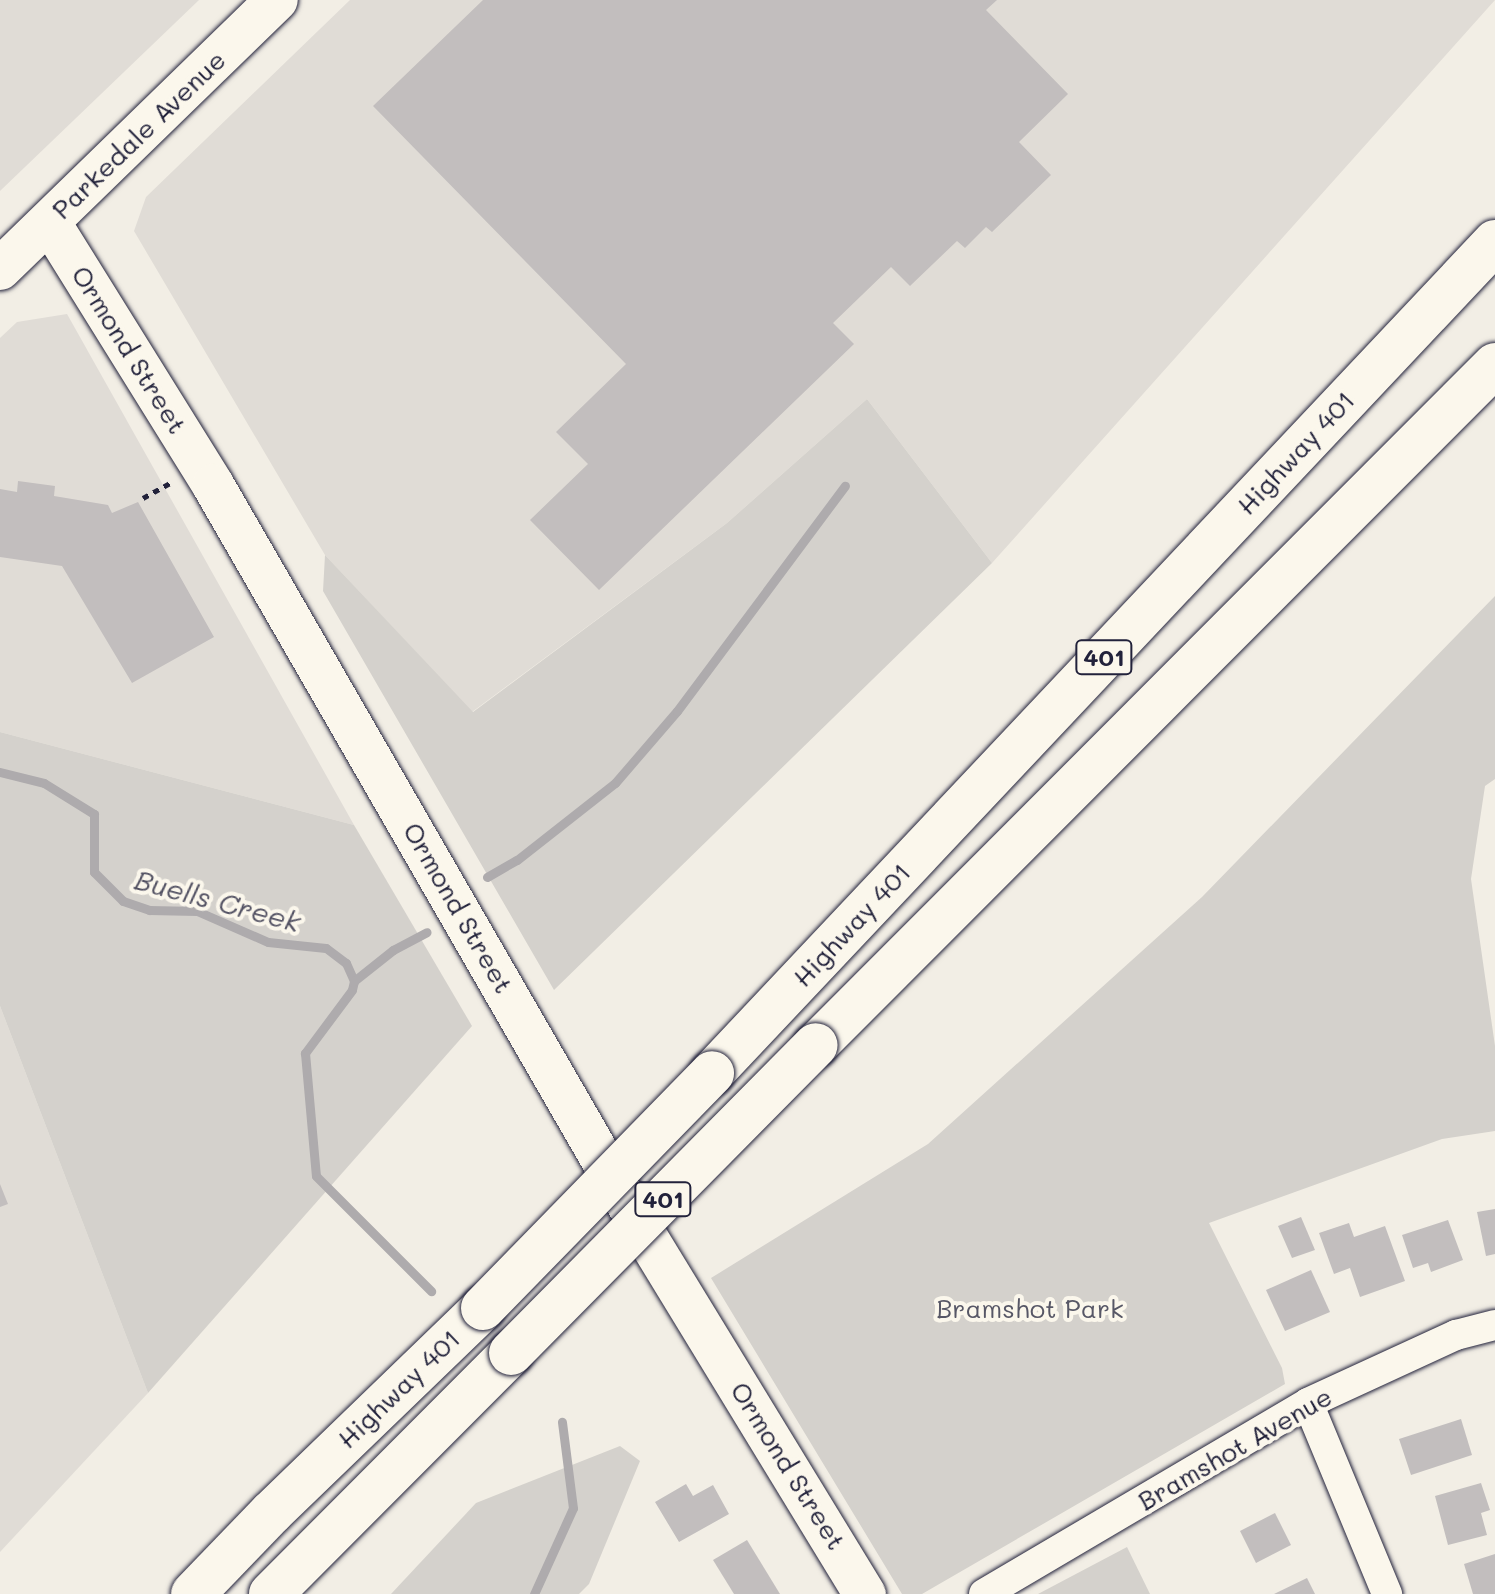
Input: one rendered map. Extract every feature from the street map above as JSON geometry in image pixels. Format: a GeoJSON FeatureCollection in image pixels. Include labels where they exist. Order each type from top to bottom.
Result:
{"type":"FeatureCollection","features":[{"type":"Feature","properties":{"kind":"highway","name":"Highway 401"},"geometry":{"type":"LineString","coordinates":[[193,1594],[271,1513],[483,1308],[712,1073],[1495,242]]}},
{"type":"Feature","properties":{"kind":"highway","name":"Highway 401"},"geometry":{"type":"LineString","coordinates":[[271,1594],[1495,365]]}},
{"type":"Feature","properties":{"kind":"street","name":"Parkedale Avenue"},"geometry":{"type":"LineString","coordinates":[[0,269],[277,0]]}},
{"type":"Feature","properties":{"kind":"street","name":"Ormond Street"},"geometry":{"type":"LineString","coordinates":[[50,223],[213,485],[643,1231],[865,1594]]}},
{"type":"Feature","properties":{"kind":"street","name":"Bramshot Avenue"},"geometry":{"type":"LineString","coordinates":[[984,1594],[1308,1403],[1456,1335],[1495,1325]]}},
{"type":"Feature","properties":{"kind":"street"},"geometry":{"type":"LineString","coordinates":[[1308,1403],[1387,1594]]}},
{"type":"Feature","properties":{"kind":"path"},"geometry":{"type":"LineString","coordinates":[[143,498],[179,478]]}},
{"type":"Feature","properties":{"kind":"shaded area"},"geometry":{"type":"Polygon","coordinates":[[[0,0],[199,0],[0,191],[0,0]]]}},
{"type":"Feature","properties":{"kind":"shaded area"},"geometry":{"type":"Polygon","coordinates":[[[350,0],[1495,0],[992,563],[867,399],[727,523],[472,712],[325,555],[134,231],[146,197],[350,0]]]}},
{"type":"Feature","properties":{"kind":"shaded area"},"geometry":{"type":"Polygon","coordinates":[[[67,314],[354,825],[0,732],[0,338],[17,322],[67,314]]]}},
{"type":"Feature","properties":{"kind":"shaded area"},"geometry":{"type":"Polygon","coordinates":[[[0,1006],[148,1393],[0,1552],[0,1006]]]}},
{"type":"Feature","properties":{"kind":"green space"},"geometry":{"type":"Polygon","coordinates":[[[867,399],[992,563],[554,990],[323,591],[325,555],[473,712],[727,523],[867,399]]]}},
{"type":"Feature","properties":{"kind":"green space","name":"Bramshot Park"},"geometry":{"type":"Polygon","coordinates":[[[1495,596],[1495,779],[1485,786],[1471,879],[1495,1046],[1495,1131],[1442,1139],[1209,1223],[1282,1368],[1285,1384],[922,1594],[902,1594],[711,1278],[928,1144],[1202,897],[1495,596]]]}},
{"type":"Feature","properties":{"kind":"green space"},"geometry":{"type":"Polygon","coordinates":[[[0,732],[354,825],[472,1026],[148,1393],[0,1006],[0,732]]]}},
{"type":"Feature","properties":{"kind":"green space"},"geometry":{"type":"Polygon","coordinates":[[[620,1446],[640,1461],[589,1584],[579,1594],[391,1594],[476,1503],[620,1446]]]}},
{"type":"Feature","properties":{"kind":"green space"},"geometry":{"type":"Polygon","coordinates":[[[1127,1547],[1150,1594],[1038,1594],[1127,1547]]]}},
{"type":"Feature","properties":{"kind":"building"},"geometry":{"type":"Polygon","coordinates":[[[483,0],[997,0],[986,10],[1068,94],[1019,142],[1051,175],[992,232],[986,227],[965,248],[957,241],[910,286],[891,267],[833,323],[854,344],[599,590],[530,520],[588,464],[556,432],[626,364],[373,106],[483,0]]]}},
{"type":"Feature","properties":{"kind":"building"},"geometry":{"type":"Polygon","coordinates":[[[18,481],[55,486],[54,496],[108,505],[112,513],[138,502],[214,637],[132,683],[62,566],[0,557],[0,489],[17,492],[18,481]]]}},
{"type":"Feature","properties":{"kind":"building"},"geometry":{"type":"Polygon","coordinates":[[[0,1184],[8,1204],[0,1207],[0,1184]]]}},
{"type":"Feature","properties":{"kind":"building"},"geometry":{"type":"Polygon","coordinates":[[[1495,1209],[1495,1254],[1486,1256],[1477,1212],[1495,1209]]]}},
{"type":"Feature","properties":{"kind":"building"},"geometry":{"type":"Polygon","coordinates":[[[1301,1217],[1315,1250],[1292,1258],[1278,1226],[1301,1217]]]}},
{"type":"Feature","properties":{"kind":"building"},"geometry":{"type":"Polygon","coordinates":[[[1448,1220],[1463,1260],[1431,1272],[1428,1263],[1413,1268],[1402,1235],[1448,1220]]]}},
{"type":"Feature","properties":{"kind":"building"},"geometry":{"type":"Polygon","coordinates":[[[1349,1223],[1354,1237],[1385,1226],[1405,1281],[1360,1297],[1350,1268],[1334,1274],[1319,1233],[1349,1223]]]}},
{"type":"Feature","properties":{"kind":"building"},"geometry":{"type":"Polygon","coordinates":[[[1311,1270],[1330,1312],[1285,1331],[1266,1290],[1311,1270]]]}},
{"type":"Feature","properties":{"kind":"building"},"geometry":{"type":"Polygon","coordinates":[[[1461,1419],[1472,1455],[1411,1475],[1399,1439],[1461,1419]]]}},
{"type":"Feature","properties":{"kind":"building"},"geometry":{"type":"Polygon","coordinates":[[[1481,1483],[1490,1510],[1481,1513],[1487,1535],[1448,1545],[1435,1496],[1481,1483]]]}},
{"type":"Feature","properties":{"kind":"building"},"geometry":{"type":"Polygon","coordinates":[[[686,1484],[693,1496],[713,1485],[729,1514],[679,1542],[655,1502],[686,1484]]]}},
{"type":"Feature","properties":{"kind":"building"},"geometry":{"type":"Polygon","coordinates":[[[1275,1513],[1291,1545],[1256,1563],[1240,1531],[1275,1513]]]}},
{"type":"Feature","properties":{"kind":"building"},"geometry":{"type":"Polygon","coordinates":[[[747,1540],[780,1594],[734,1594],[713,1560],[747,1540]]]}},
{"type":"Feature","properties":{"kind":"building"},"geometry":{"type":"Polygon","coordinates":[[[1495,1554],[1495,1594],[1473,1594],[1464,1564],[1495,1554]]]}},
{"type":"Feature","properties":{"kind":"building"},"geometry":{"type":"Polygon","coordinates":[[[1307,1578],[1315,1594],[1274,1594],[1307,1578]]]}},
{"type":"Feature","properties":{"kind":"waterway"},"geometry":{"type":"LineString","coordinates":[[487,877],[517,860],[615,783],[677,711],[845,486]]}},
{"type":"Feature","properties":{"kind":"waterway","name":"Buells Creek"},"geometry":{"type":"LineString","coordinates":[[0,772],[44,783],[94,814],[94,872],[123,901],[149,910],[197,911],[268,942],[326,948],[346,963],[354,981],[352,990],[305,1053],[316,1176],[431,1291]]}},
{"type":"Feature","properties":{"kind":"waterway"},"geometry":{"type":"LineString","coordinates":[[354,981],[393,950],[427,932]]}},
{"type":"Feature","properties":{"kind":"waterway","name":"Buells Creek"},"geometry":{"type":"LineString","coordinates":[[534,1594],[573,1508],[562,1422]]}}]}
